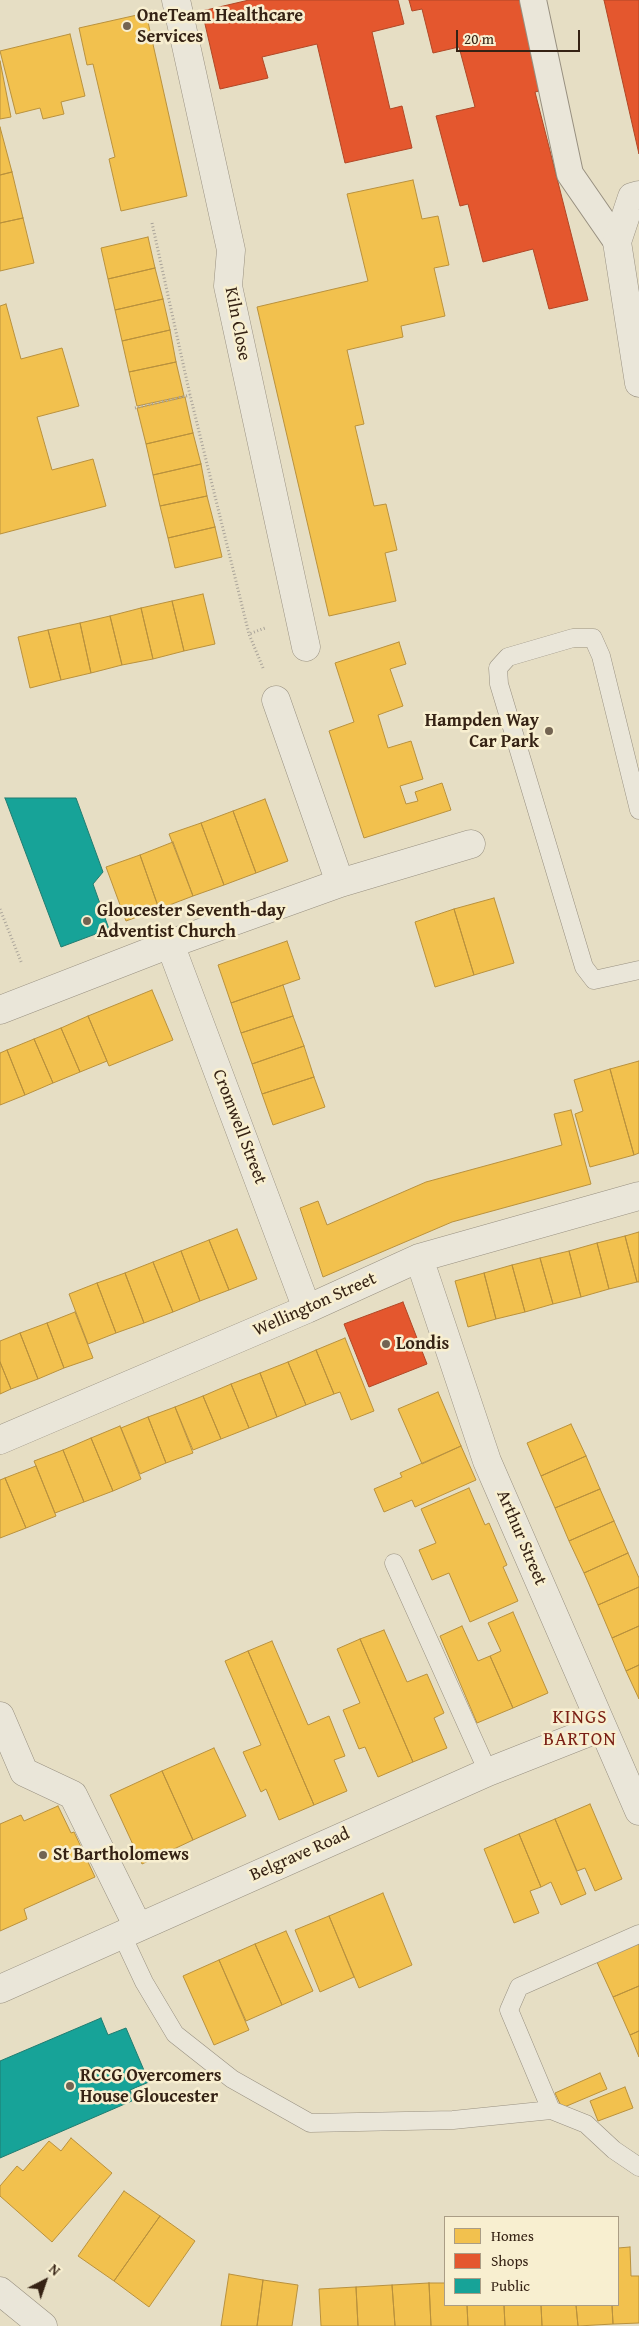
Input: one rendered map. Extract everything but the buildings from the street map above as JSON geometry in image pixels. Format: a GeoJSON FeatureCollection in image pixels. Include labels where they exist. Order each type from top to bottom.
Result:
{"type":"FeatureCollection","features":[{"type":"Feature","properties":{"kind":"street","name":"Kiln Close"},"geometry":{"type":"LineString","coordinates":[[176,0],[231,250],[228,286],[306,647]]}},
{"type":"Feature","properties":{"kind":"street"},"geometry":{"type":"LineString","coordinates":[[532,0],[570,174],[617,242],[639,383]]}},
{"type":"Feature","properties":{"kind":"street"},"geometry":{"type":"LineString","coordinates":[[617,242],[632,197],[639,194]]}},
{"type":"Feature","properties":{"kind":"street"},"geometry":{"type":"LineString","coordinates":[[276,700],[340,883]]}},
{"type":"Feature","properties":{"kind":"street"},"geometry":{"type":"LineString","coordinates":[[0,1010],[170,944],[340,883],[471,844]]}},
{"type":"Feature","properties":{"kind":"street","name":"Cromwell Street"},"geometry":{"type":"LineString","coordinates":[[170,944],[307,1309]]}},
{"type":"Feature","properties":{"kind":"street","name":"Wellington Street"},"geometry":{"type":"LineString","coordinates":[[0,1440],[307,1309],[419,1258],[639,1196]]}},
{"type":"Feature","properties":{"kind":"street","name":"Arthur Street"},"geometry":{"type":"LineString","coordinates":[[419,1258],[487,1461],[639,1811]]}},
{"type":"Feature","properties":{"kind":"street"},"geometry":{"type":"LineString","coordinates":[[0,1716],[24,1772],[73,1795],[130,1931]]}},
{"type":"Feature","properties":{"kind":"street","name":"Belgrave Road"},"geometry":{"type":"LineString","coordinates":[[0,1989],[488,1772],[602,1727]]}},
{"type":"Feature","properties":{"kind":"street"},"geometry":{"type":"LineString","coordinates":[[0,2292],[42,2326]]}},
{"type":"Feature","properties":{"kind":"lane"},"geometry":{"type":"LineString","coordinates":[[638,806],[601,656],[593,638],[573,638],[508,657],[498,668],[499,684],[584,967],[594,980],[639,970]]}},
{"type":"Feature","properties":{"kind":"lane"},"geometry":{"type":"LineString","coordinates":[[394,1563],[488,1772]]}},
{"type":"Feature","properties":{"kind":"lane"},"geometry":{"type":"LineString","coordinates":[[130,1931],[144,1982],[175,2034],[232,2079],[310,2124],[453,2120],[550,2110],[586,2124],[614,2150],[639,2167]]}},
{"type":"Feature","properties":{"kind":"lane"},"geometry":{"type":"LineString","coordinates":[[550,2110],[509,2010],[519,1987],[639,1934]]}},
{"type":"Feature","properties":{"kind":"path"},"geometry":{"type":"LineString","coordinates":[[152,223],[190,395],[249,634]]}},
{"type":"Feature","properties":{"kind":"path"},"geometry":{"type":"LineString","coordinates":[[135,408],[190,395]]}},
{"type":"Feature","properties":{"kind":"path"},"geometry":{"type":"LineString","coordinates":[[0,908],[35,995]]}},
{"type":"Feature","properties":{"kind":"place","name":"OneTeam Healthcare Services"},"geometry":{"type":"Point","coordinates":[127,26]}},
{"type":"Feature","properties":{"kind":"place","name":"Hampden Way Car Park"},"geometry":{"type":"Point","coordinates":[549,731]}},
{"type":"Feature","properties":{"kind":"place","name":"Gloucester Seventh-day Adventist Church"},"geometry":{"type":"Point","coordinates":[87,921]}},
{"type":"Feature","properties":{"kind":"place","name":"Londis"},"geometry":{"type":"Point","coordinates":[386,1344]}},
{"type":"Feature","properties":{"kind":"place","name":"St Bartholomews"},"geometry":{"type":"Point","coordinates":[43,1855]}},
{"type":"Feature","properties":{"kind":"place","name":"RCCG Overcomers House Gloucester"},"geometry":{"type":"Point","coordinates":[70,2086]}},
{"type":"Feature","properties":{"kind":"district","name":"KINGS BARTON"},"geometry":{"type":"Point","coordinates":[580,1729]}}]}
